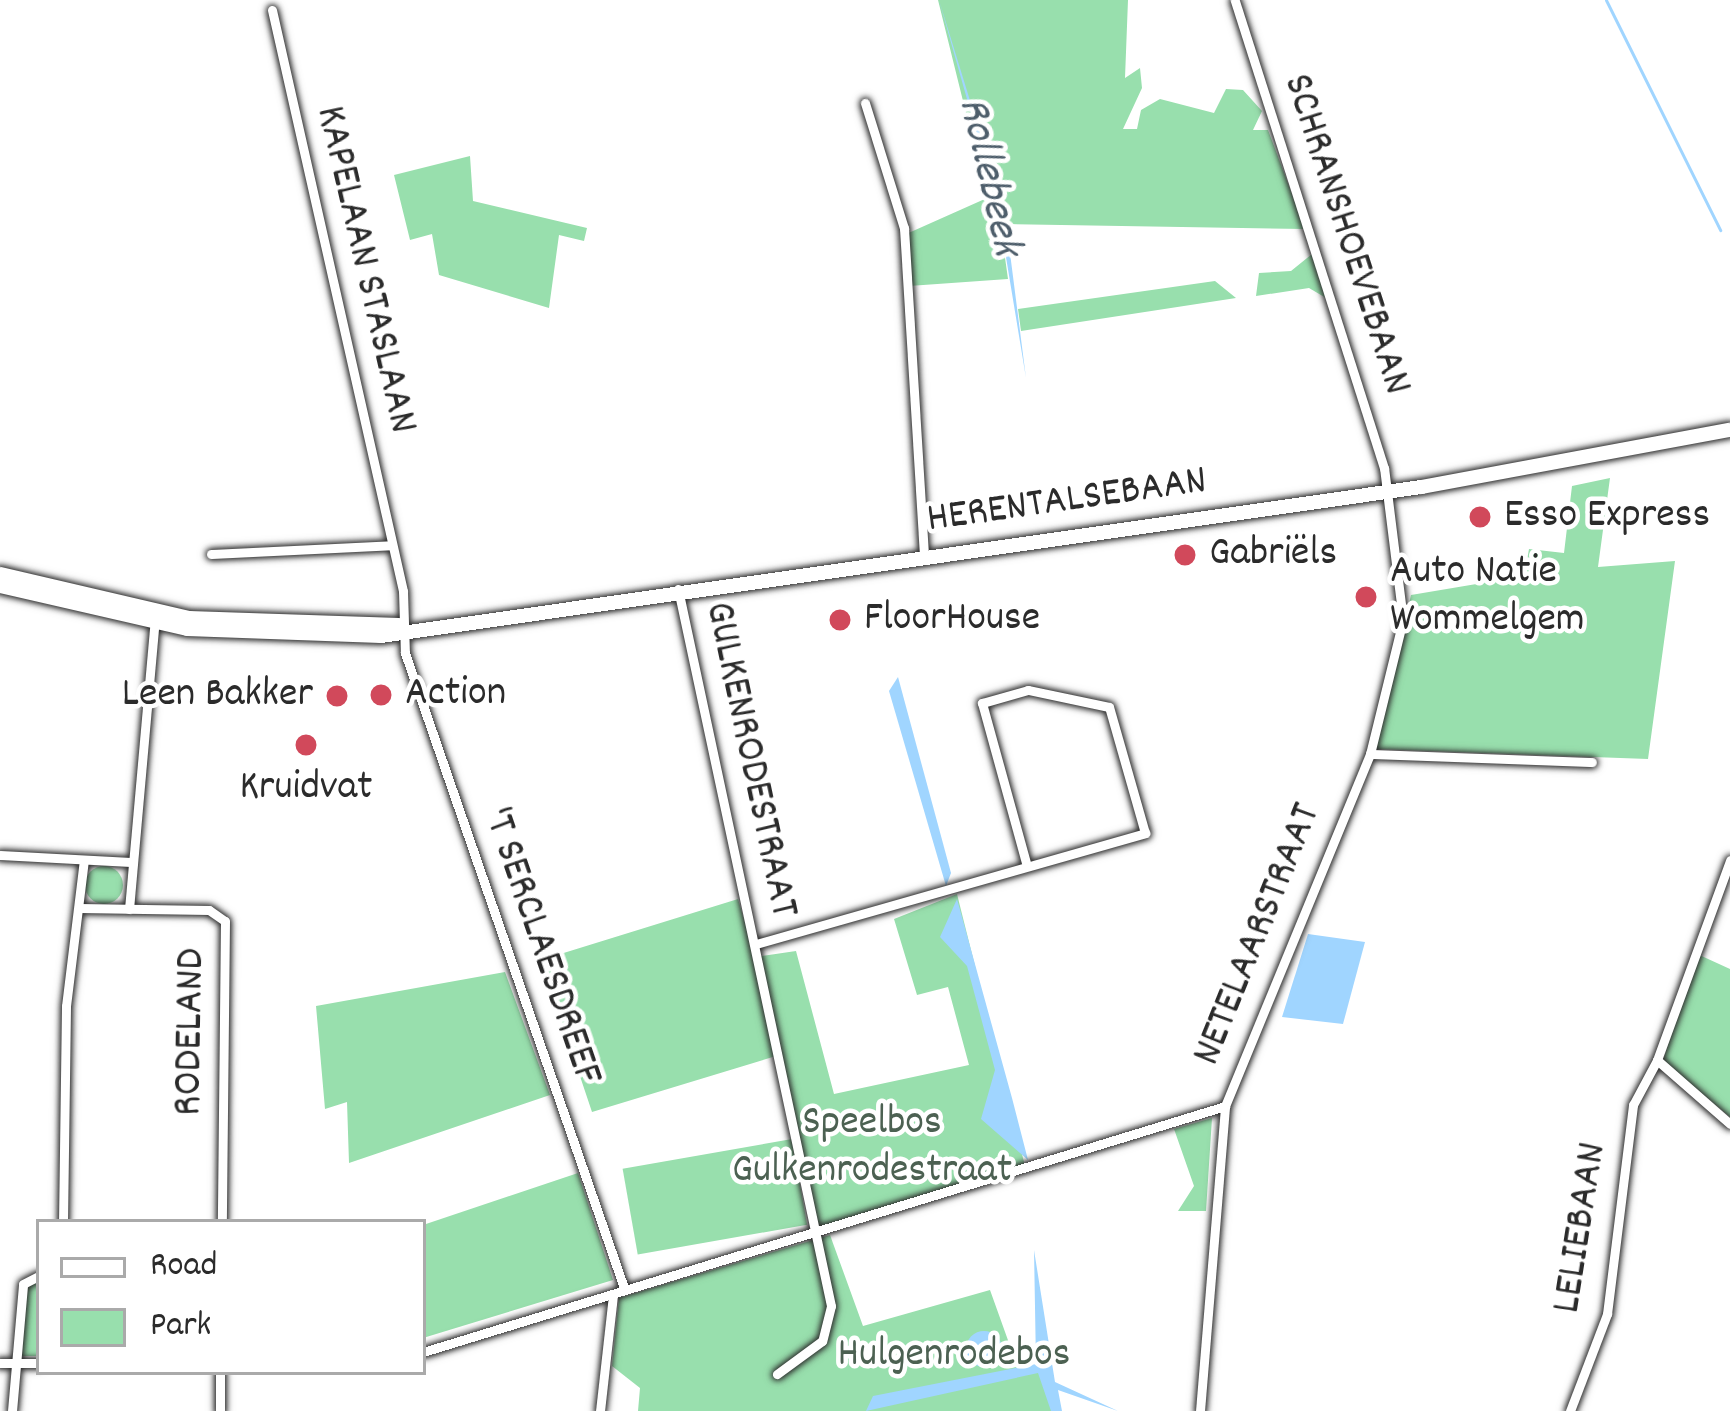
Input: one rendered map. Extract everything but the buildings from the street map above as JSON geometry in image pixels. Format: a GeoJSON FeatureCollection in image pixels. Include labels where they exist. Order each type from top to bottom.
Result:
{"type":"FeatureCollection","features":[{"type":"Feature","properties":{"kind":"main road","name":"HERENTALSEBAAN"},"geometry":{"type":"LineString","coordinates":[[0,586],[154,618],[410,626],[1386,491],[1730,430]]}},
{"type":"Feature","properties":{"kind":"main road","name":"HERENTALSEBAAN"},"geometry":{"type":"LineString","coordinates":[[0,574],[154,618]]}},
{"type":"Feature","properties":{"kind":"street","name":"SCHRANSHOEVEBAAN"},"geometry":{"type":"LineString","coordinates":[[1235,0],[1386,491]]}},
{"type":"Feature","properties":{"kind":"street","name":"KAPELAAN STASLAAN"},"geometry":{"type":"LineString","coordinates":[[272,10],[410,626]]}},
{"type":"Feature","properties":{"kind":"street"},"geometry":{"type":"LineString","coordinates":[[865,103],[904,228],[924,555]]}},
{"type":"Feature","properties":{"kind":"street","name":"NETELAARSTRAAT"},"geometry":{"type":"LineString","coordinates":[[1200,1411],[1225,1106],[1370,754],[1403,620],[1386,491]]}},
{"type":"Feature","properties":{"kind":"street"},"geometry":{"type":"LineString","coordinates":[[211,554],[392,545]]}},
{"type":"Feature","properties":{"kind":"street","name":"GULKENRODESTRAAT"},"geometry":{"type":"LineString","coordinates":[[678,589],[818,1229],[830,1327],[777,1374]]}},
{"type":"Feature","properties":{"kind":"street"},"geometry":{"type":"LineString","coordinates":[[129,909],[154,618]]}},
{"type":"Feature","properties":{"kind":"street","name":"'T SERCLAESDREEF"},"geometry":{"type":"LineString","coordinates":[[410,626],[405,653],[619,1292]]}},
{"type":"Feature","properties":{"kind":"street","name":"GULKENRODESTRAAT"},"geometry":{"type":"LineString","coordinates":[[756,944],[1145,833],[1109,707],[1028,690],[982,703],[1027,866]]}},
{"type":"Feature","properties":{"kind":"street"},"geometry":{"type":"LineString","coordinates":[[1370,754],[1592,762]]}},
{"type":"Feature","properties":{"kind":"street"},"geometry":{"type":"LineString","coordinates":[[0,855],[131,862]]}},
{"type":"Feature","properties":{"kind":"street"},"geometry":{"type":"LineString","coordinates":[[63,1219],[84,860]]}},
{"type":"Feature","properties":{"kind":"street","name":"LELIEBAAN"},"geometry":{"type":"LineString","coordinates":[[1570,1411],[1607,1314],[1633,1105],[1657,1060],[1730,860]]}},
{"type":"Feature","properties":{"kind":"street","name":"RODELAND"},"geometry":{"type":"LineString","coordinates":[[79,908],[209,910],[227,928],[222,1219]]}},
{"type":"Feature","properties":{"kind":"street"},"geometry":{"type":"LineString","coordinates":[[1657,1060],[1730,1124]]}},
{"type":"Feature","properties":{"kind":"street"},"geometry":{"type":"LineString","coordinates":[[426,1351],[1225,1106]]}},
{"type":"Feature","properties":{"kind":"street"},"geometry":{"type":"LineString","coordinates":[[12,1411],[6,1363],[23,1284],[36,1278]]}},
{"type":"Feature","properties":{"kind":"street"},"geometry":{"type":"LineString","coordinates":[[600,1411],[619,1292]]}},
{"type":"Feature","properties":{"kind":"street"},"geometry":{"type":"LineString","coordinates":[[220,1375],[220,1411]]}},
{"type":"Feature","properties":{"kind":"green space"},"geometry":{"type":"Polygon","coordinates":[[[938,0],[1128,0],[1125,78],[1140,68],[1142,88],[1123,129],[1137,129],[1141,110],[1160,99],[1214,113],[1226,89],[1243,90],[1262,111],[1253,130],[1268,130],[1305,229],[1007,224],[999,215],[1008,279],[909,286],[904,235],[987,198],[938,0]]]}},
{"type":"Feature","properties":{"kind":"green space"},"geometry":{"type":"Polygon","coordinates":[[[470,156],[473,201],[587,228],[584,241],[559,235],[549,308],[439,275],[432,234],[410,240],[394,175],[470,156]]]}},
{"type":"Feature","properties":{"kind":"green space"},"geometry":{"type":"Polygon","coordinates":[[[1312,254],[1326,298],[1309,288],[1256,296],[1259,273],[1291,271],[1312,254]]]}},
{"type":"Feature","properties":{"kind":"green space"},"geometry":{"type":"Polygon","coordinates":[[[1215,281],[1236,298],[1021,331],[1018,309],[1215,281]]]}},
{"type":"Feature","properties":{"kind":"green space"},"geometry":{"type":"Polygon","coordinates":[[[1610,478],[1598,567],[1675,561],[1648,759],[1376,749],[1411,595],[1524,576],[1529,549],[1564,553],[1572,486],[1610,478]]]}},
{"type":"Feature","properties":{"kind":"green space"},"geometry":{"type":"Polygon","coordinates":[[[104,866],[118,871],[123,885],[118,899],[104,904],[90,899],[85,885],[90,871],[104,866]]]}},
{"type":"Feature","properties":{"kind":"green space","name":"Speelbos Gulkenrodestraat"},"geometry":{"type":"Polygon","coordinates":[[[957,894],[1025,1166],[817,1229],[776,1056],[592,1112],[541,960],[738,899],[755,957],[796,951],[834,1094],[969,1065],[948,987],[917,995],[894,919],[957,894]]]}},
{"type":"Feature","properties":{"kind":"green space"},"geometry":{"type":"Polygon","coordinates":[[[1695,953],[1730,969],[1730,1117],[1663,1061],[1695,953]]]}},
{"type":"Feature","properties":{"kind":"green space"},"geometry":{"type":"Polygon","coordinates":[[[505,972],[550,1095],[349,1163],[347,1102],[325,1109],[316,1006],[505,972]]]}},
{"type":"Feature","properties":{"kind":"green space"},"geometry":{"type":"Polygon","coordinates":[[[1212,1118],[1206,1211],[1178,1211],[1194,1186],[1174,1129],[1212,1118]]]}},
{"type":"Feature","properties":{"kind":"green space"},"geometry":{"type":"Polygon","coordinates":[[[792,1139],[807,1225],[638,1255],[623,1169],[792,1139]]]}},
{"type":"Feature","properties":{"kind":"green space"},"geometry":{"type":"Polygon","coordinates":[[[578,1173],[613,1280],[426,1337],[426,1224],[578,1173]]]}},
{"type":"Feature","properties":{"kind":"green space","name":"Hulgenrodebos"},"geometry":{"type":"Polygon","coordinates":[[[830,1235],[863,1326],[990,1290],[1014,1357],[1040,1368],[1057,1411],[638,1411],[640,1388],[612,1366],[619,1298],[830,1235]]]}},
{"type":"Feature","properties":{"kind":"green space"},"geometry":{"type":"Polygon","coordinates":[[[36,1280],[36,1356],[22,1356],[26,1284],[36,1280]]]}},
{"type":"Feature","properties":{"kind":"water"},"geometry":{"type":"Polygon","coordinates":[[[939,0],[1005,214],[1026,378],[998,209],[939,0]]]}},
{"type":"Feature","properties":{"kind":"water"},"geometry":{"type":"Polygon","coordinates":[[[898,677],[951,873],[946,886],[889,691],[898,677]]]}},
{"type":"Feature","properties":{"kind":"water"},"geometry":{"type":"Polygon","coordinates":[[[957,899],[1028,1160],[981,1119],[995,1070],[967,966],[940,937],[957,899]]]}},
{"type":"Feature","properties":{"kind":"water"},"geometry":{"type":"Polygon","coordinates":[[[1308,934],[1365,942],[1343,1024],[1282,1017],[1308,934]]]}},
{"type":"Feature","properties":{"kind":"water"},"geometry":{"type":"Polygon","coordinates":[[[1034,1250],[1055,1382],[1118,1411],[1058,1390],[1062,1411],[1051,1411],[1038,1373],[866,1411],[873,1396],[1036,1364],[1034,1250]]]}},
{"type":"Feature","properties":{"kind":"water"},"geometry":{"type":"Polygon","coordinates":[[[984,1331],[997,1336],[1002,1349],[997,1362],[984,1367],[971,1362],[966,1349],[971,1336],[984,1331]]]}},
{"type":"Feature","properties":{"kind":"waterway"},"geometry":{"type":"LineString","coordinates":[[1606,0],[1720,230]]}},
{"type":"Feature","properties":{"kind":"place","name":"Esso Express"},"geometry":{"type":"Point","coordinates":[1480,517]}},
{"type":"Feature","properties":{"kind":"place","name":"Gabriëls"},"geometry":{"type":"Point","coordinates":[1185,555]}},
{"type":"Feature","properties":{"kind":"place","name":"Auto Natie Wommelgem"},"geometry":{"type":"Point","coordinates":[1366,597]}},
{"type":"Feature","properties":{"kind":"place","name":"FloorHouse"},"geometry":{"type":"Point","coordinates":[840,620]}},
{"type":"Feature","properties":{"kind":"place","name":"Action"},"geometry":{"type":"Point","coordinates":[381,695]}},
{"type":"Feature","properties":{"kind":"place","name":"Leen Bakker"},"geometry":{"type":"Point","coordinates":[337,696]}},
{"type":"Feature","properties":{"kind":"place","name":"Kruidvat"},"geometry":{"type":"Point","coordinates":[306,745]}},
{"type":"Feature","properties":{"kind":"water label","name":"Rollebeek"},"geometry":{"type":"Point","coordinates":[987,177]}}]}
